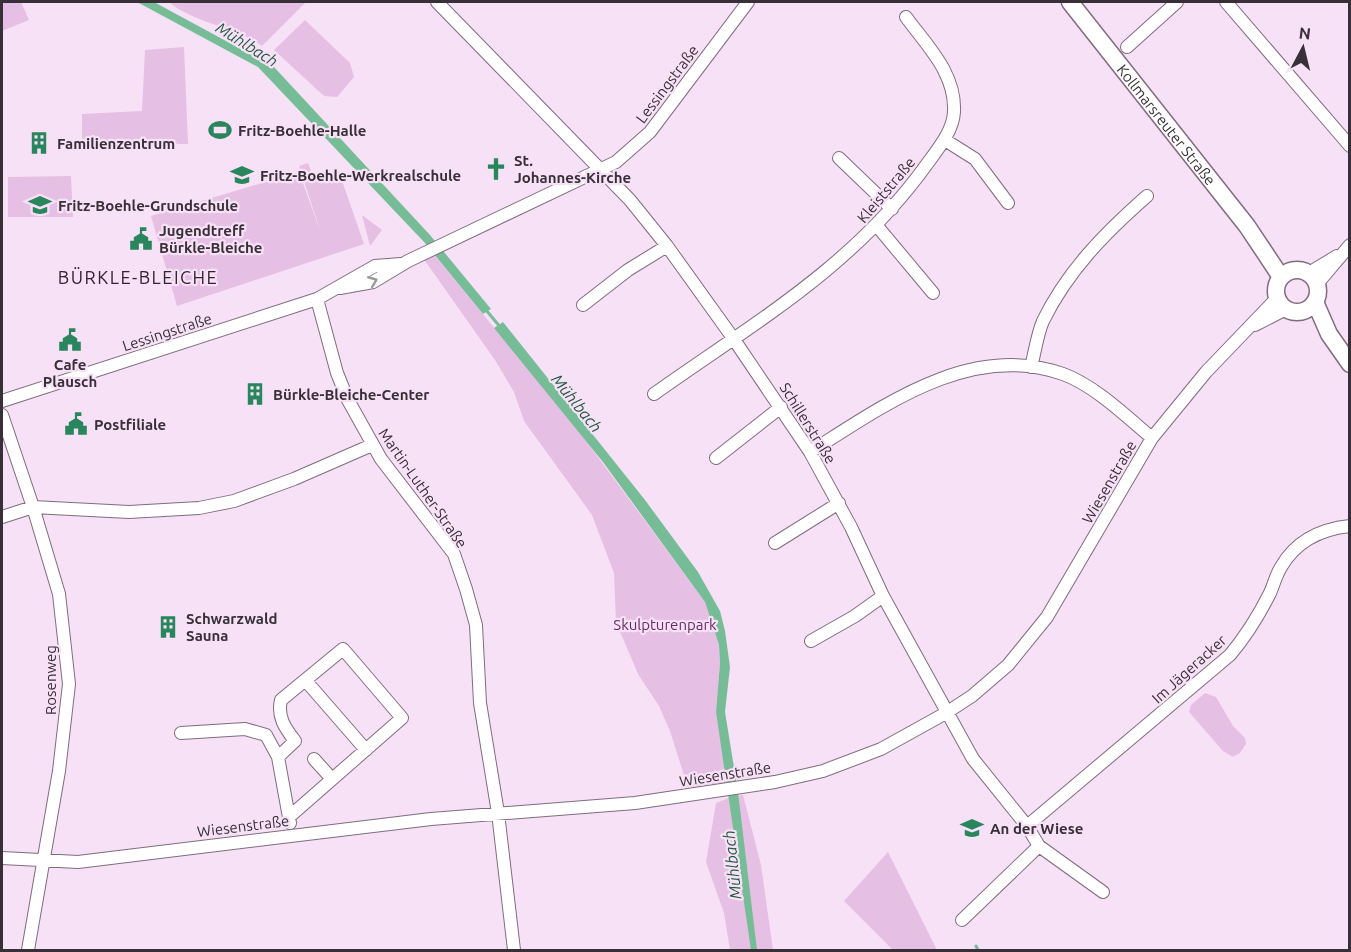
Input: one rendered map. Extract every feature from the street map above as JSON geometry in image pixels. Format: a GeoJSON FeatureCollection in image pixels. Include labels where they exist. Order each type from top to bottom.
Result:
{"type":"FeatureCollection","features":[{"type":"Feature","properties":{"kind":"main road","name":"Kollmarsreuter Straße"},"geometry":{"type":"LineString","coordinates":[[1070,2],[1262,247],[1271,266],[1285,274]]}},
{"type":"Feature","properties":{"kind":"main road"},"geometry":{"type":"LineString","coordinates":[[1310,306],[1296,312],[1282,303],[1276,288],[1285,274],[1298,270],[1313,278],[1310,306],[1350,364]]}},
{"type":"Feature","properties":{"kind":"street","name":"Schillerstraße"},"geometry":{"type":"LineString","coordinates":[[437,2],[630,200],[667,246],[781,406],[810,452],[839,503],[883,596],[946,713],[974,759],[1027,826],[1039,846],[1102,892]]}},
{"type":"Feature","properties":{"kind":"street","name":"Lessingstraße"},"geometry":{"type":"LineString","coordinates":[[2,401],[317,299],[340,288],[350,278],[375,266],[402,264],[600,170],[626,154],[650,132],[748,2]]}},
{"type":"Feature","properties":{"kind":"street"},"geometry":{"type":"LineString","coordinates":[[1127,47],[1177,2]]}},
{"type":"Feature","properties":{"kind":"street"},"geometry":{"type":"LineString","coordinates":[[1226,2],[1350,146]]}},
{"type":"Feature","properties":{"kind":"street","name":"Kleiststraße"},"geometry":{"type":"LineString","coordinates":[[654,394],[810,285],[877,226],[945,140],[954,114],[945,68],[906,17]]}},
{"type":"Feature","properties":{"kind":"street"},"geometry":{"type":"LineString","coordinates":[[945,140],[975,159],[1008,203]]}},
{"type":"Feature","properties":{"kind":"street"},"geometry":{"type":"LineString","coordinates":[[839,158],[892,209]]}},
{"type":"Feature","properties":{"kind":"street"},"geometry":{"type":"LineString","coordinates":[[1031,367],[1042,323],[1065,282],[1095,243],[1148,196]]}},
{"type":"Feature","properties":{"kind":"street"},"geometry":{"type":"LineString","coordinates":[[877,226],[933,293]]}},
{"type":"Feature","properties":{"kind":"street"},"geometry":{"type":"LineString","coordinates":[[1313,278],[1350,245]]}},
{"type":"Feature","properties":{"kind":"street"},"geometry":{"type":"LineString","coordinates":[[583,305],[628,270],[667,246]]}},
{"type":"Feature","properties":{"kind":"street","name":"Martin-Luther-Straße"},"geometry":{"type":"LineString","coordinates":[[317,299],[337,373],[372,445],[454,554],[476,625],[480,703],[498,813],[514,951]]}},
{"type":"Feature","properties":{"kind":"street","name":"Wiesenstraße"},"geometry":{"type":"LineString","coordinates":[[2,858],[43,862],[78,862],[293,834],[498,813],[635,803],[744,788],[823,771],[881,749],[972,696],[1008,665],[1039,628],[1152,438],[1206,372],[1251,327],[1265,308],[1282,303]]}},
{"type":"Feature","properties":{"kind":"street"},"geometry":{"type":"LineString","coordinates":[[810,452],[897,397],[936,380],[978,370],[1031,367],[1074,380],[1119,410],[1152,438]]}},
{"type":"Feature","properties":{"kind":"street"},"geometry":{"type":"LineString","coordinates":[[716,458],[781,406]]}},
{"type":"Feature","properties":{"kind":"street","name":"Rosenweg"},"geometry":{"type":"LineString","coordinates":[[2,416],[59,594],[69,684],[59,771],[28,951]]}},
{"type":"Feature","properties":{"kind":"street"},"geometry":{"type":"LineString","coordinates":[[2,517],[33,507],[129,512],[199,508],[234,501],[294,479],[372,445]]}},
{"type":"Feature","properties":{"kind":"street"},"geometry":{"type":"LineString","coordinates":[[775,543],[839,503]]}},
{"type":"Feature","properties":{"kind":"street","name":"Im Jägeracker"},"geometry":{"type":"LineString","coordinates":[[1027,826],[1230,655],[1246,636],[1271,591],[1280,567],[1294,549],[1329,528],[1350,526]]}},
{"type":"Feature","properties":{"kind":"street"},"geometry":{"type":"LineString","coordinates":[[811,641],[855,616],[883,596]]}},
{"type":"Feature","properties":{"kind":"street"},"geometry":{"type":"LineString","coordinates":[[278,757],[295,741],[282,723],[279,708],[281,700],[343,649],[402,718],[289,817]]}},
{"type":"Feature","properties":{"kind":"street"},"geometry":{"type":"LineString","coordinates":[[306,681],[366,750]]}},
{"type":"Feature","properties":{"kind":"street"},"geometry":{"type":"LineString","coordinates":[[181,733],[255,730],[266,735],[278,757],[293,834]]}},
{"type":"Feature","properties":{"kind":"street"},"geometry":{"type":"LineString","coordinates":[[314,759],[332,779]]}},
{"type":"Feature","properties":{"kind":"street"},"geometry":{"type":"LineString","coordinates":[[962,920],[1039,846]]}},
{"type":"Feature","properties":{"kind":"green space"},"geometry":{"type":"Polygon","coordinates":[[[2,2],[21,2],[29,20],[2,31],[2,2]]]}},
{"type":"Feature","properties":{"kind":"green space"},"geometry":{"type":"Polygon","coordinates":[[[169,2],[306,2],[262,46],[240,34],[191,15],[169,2]]]}},
{"type":"Feature","properties":{"kind":"green space"},"geometry":{"type":"Polygon","coordinates":[[[305,20],[350,63],[354,77],[337,97],[324,96],[274,50],[305,20]]]}},
{"type":"Feature","properties":{"kind":"green space"},"geometry":{"type":"Polygon","coordinates":[[[184,47],[188,144],[82,143],[82,114],[142,111],[145,50],[184,47]]]}},
{"type":"Feature","properties":{"kind":"green space"},"geometry":{"type":"Polygon","coordinates":[[[308,163],[314,180],[339,172],[364,244],[177,306],[151,216],[299,172],[322,236],[299,166],[308,163]]]}},
{"type":"Feature","properties":{"kind":"green space"},"geometry":{"type":"Polygon","coordinates":[[[71,176],[73,217],[8,217],[8,177],[71,176]]]}},
{"type":"Feature","properties":{"kind":"green space"},"geometry":{"type":"Polygon","coordinates":[[[362,215],[382,230],[370,246],[362,215]]]}},
{"type":"Feature","properties":{"kind":"green space","name":"Skulpturenpark"},"geometry":{"type":"Polygon","coordinates":[[[432,252],[581,434],[705,602],[719,645],[720,663],[716,712],[728,782],[725,785],[689,791],[670,731],[659,706],[638,674],[616,622],[614,573],[592,515],[524,421],[514,392],[495,360],[423,258],[432,252]]]}},
{"type":"Feature","properties":{"kind":"green space"},"geometry":{"type":"Polygon","coordinates":[[[1205,693],[1216,697],[1233,726],[1245,738],[1246,744],[1240,753],[1233,757],[1223,751],[1189,712],[1191,705],[1205,693]]]}},
{"type":"Feature","properties":{"kind":"green space"},"geometry":{"type":"Polygon","coordinates":[[[743,795],[761,865],[773,950],[730,950],[724,913],[706,862],[716,803],[743,795]]]}},
{"type":"Feature","properties":{"kind":"green space"},"geometry":{"type":"Polygon","coordinates":[[[888,852],[937,950],[893,950],[844,901],[888,852]]]}},
{"type":"Feature","properties":{"kind":"shaded area"},"geometry":{"type":"Polygon","coordinates":[[[137,2],[154,2],[274,67],[430,235],[491,309],[483,314],[425,243],[258,67],[137,2]]]}},
{"type":"Feature","properties":{"kind":"shaded area"},"geometry":{"type":"Polygon","coordinates":[[[503,322],[645,500],[698,572],[720,611],[730,667],[725,712],[738,792],[757,950],[751,950],[716,712],[720,663],[719,645],[705,602],[603,462],[494,328],[503,322]]]}},
{"type":"Feature","properties":{"kind":"waterway","name":"Mühlbach"},"geometry":{"type":"LineString","coordinates":[[486,310],[501,328]]}},
{"type":"Feature","properties":{"kind":"waterway"},"geometry":{"type":"LineString","coordinates":[[976,946],[978,950]]}},
{"type":"Feature","properties":{"kind":"place","name":"Fritz-Boehle-Halle"},"geometry":{"type":"Point","coordinates":[220,130]}},
{"type":"Feature","properties":{"kind":"place","name":"Familienzentrum"},"geometry":{"type":"Point","coordinates":[39,143]}},
{"type":"Feature","properties":{"kind":"place","name":"St. Johannes-Kirche"},"geometry":{"type":"Point","coordinates":[496,169]}},
{"type":"Feature","properties":{"kind":"place","name":"Fritz-Boehle-Werkrealschule"},"geometry":{"type":"Point","coordinates":[242,175]}},
{"type":"Feature","properties":{"kind":"place","name":"Fritz-Boehle-Grundschule"},"geometry":{"type":"Point","coordinates":[40,205]}},
{"type":"Feature","properties":{"kind":"place","name":"Jugendtreff Bürkle-Bleiche"},"geometry":{"type":"Point","coordinates":[141,239]}},
{"type":"Feature","properties":{"kind":"place","name":"Cafe Plausch"},"geometry":{"type":"Point","coordinates":[70,340]}},
{"type":"Feature","properties":{"kind":"place","name":"Bürkle-Bleiche-Center"},"geometry":{"type":"Point","coordinates":[255,394]}},
{"type":"Feature","properties":{"kind":"place","name":"Postfiliale"},"geometry":{"type":"Point","coordinates":[76,424]}},
{"type":"Feature","properties":{"kind":"place","name":"Schwarzwald Sauna"},"geometry":{"type":"Point","coordinates":[168,627]}},
{"type":"Feature","properties":{"kind":"place","name":"An der Wiese"},"geometry":{"type":"Point","coordinates":[972,828]}},
{"type":"Feature","properties":{"kind":"district","name":"BÜRKLE-BLEICHE"},"geometry":{"type":"Point","coordinates":[138,277]}}]}
